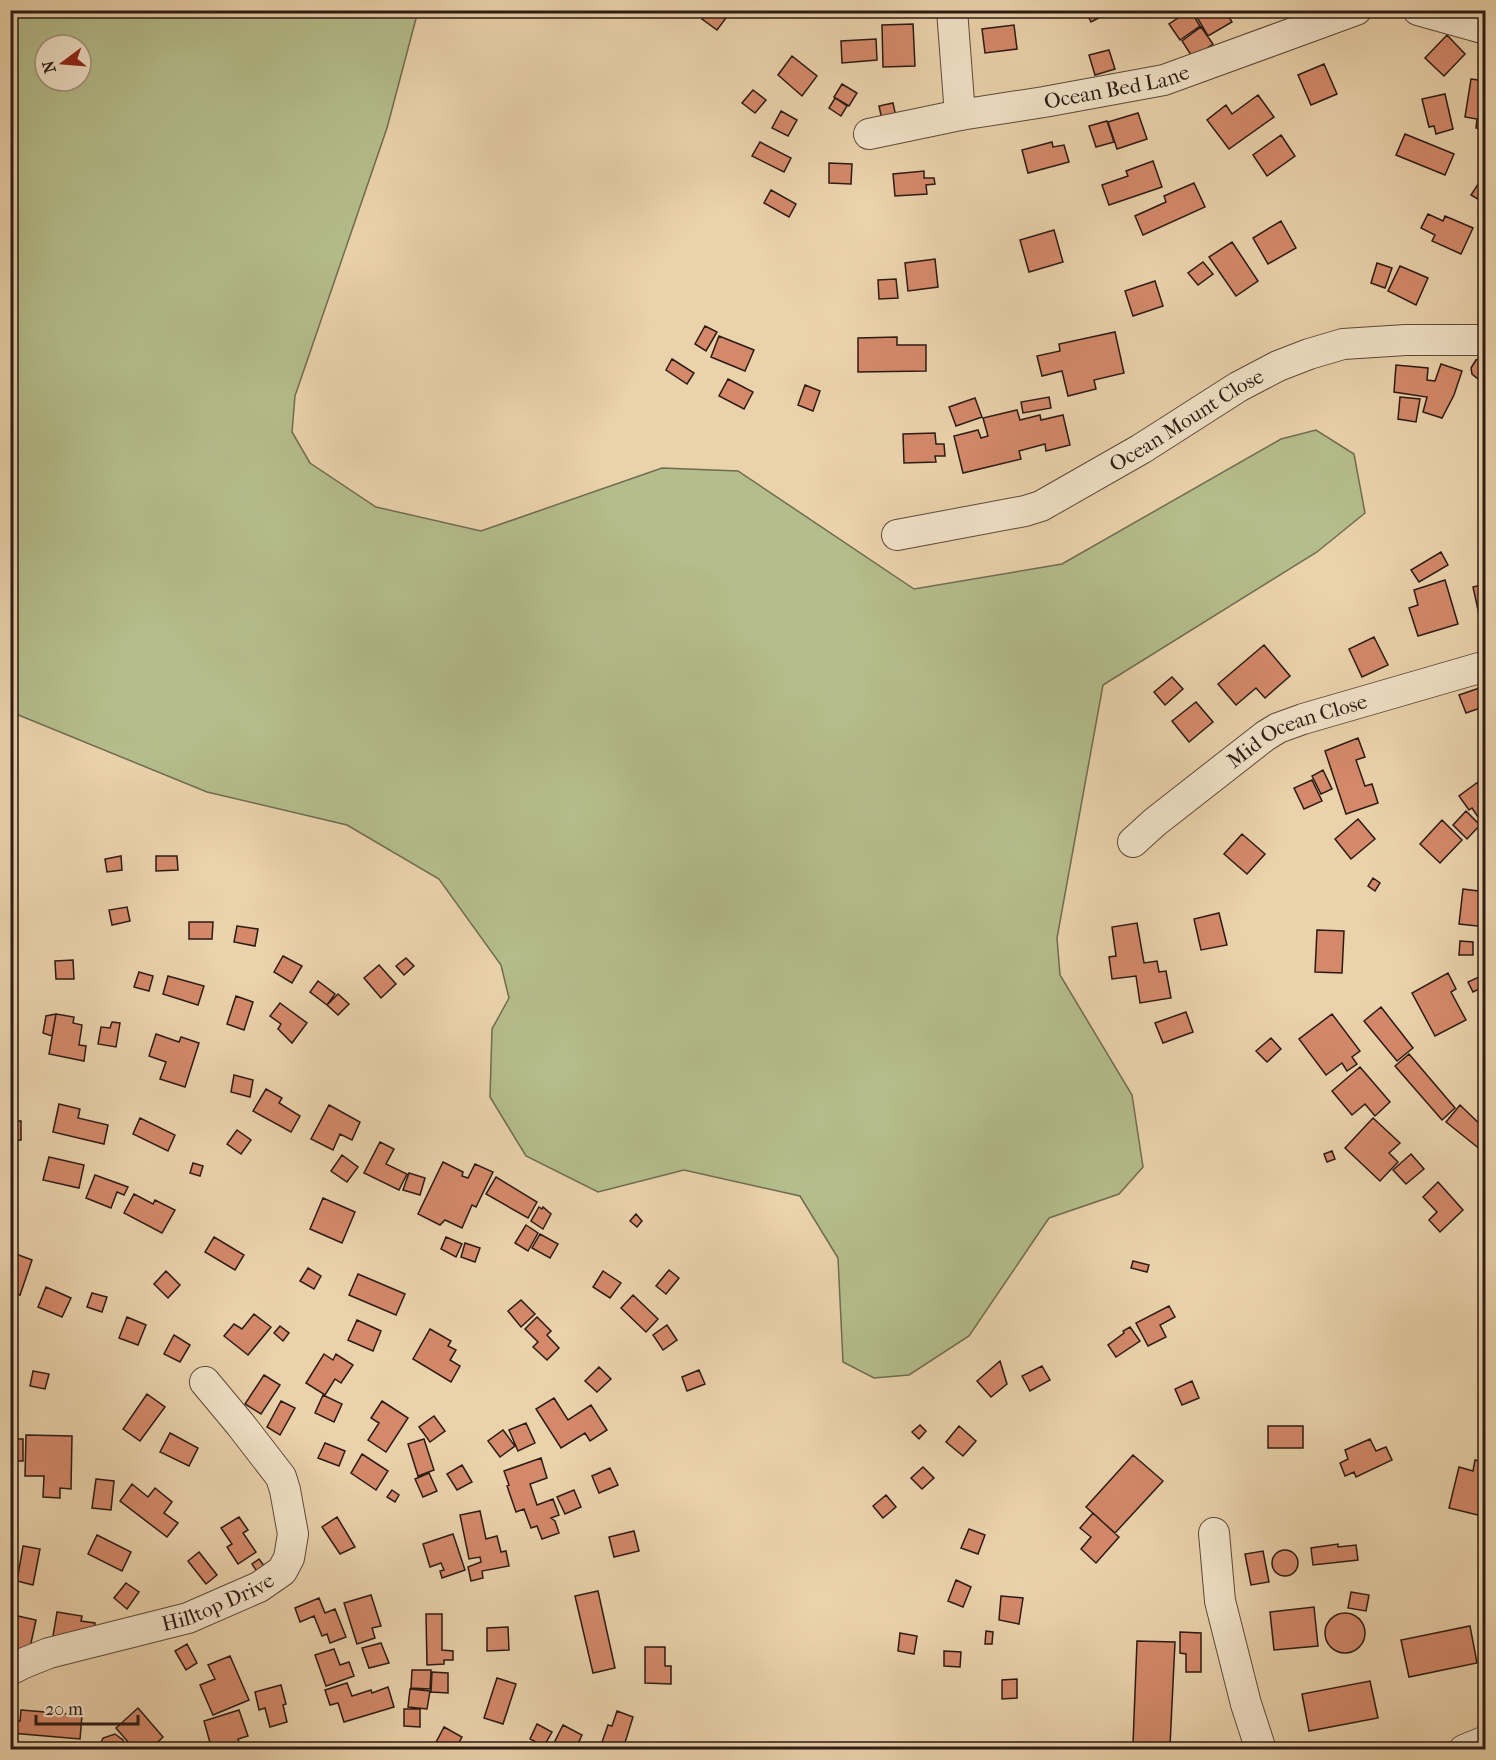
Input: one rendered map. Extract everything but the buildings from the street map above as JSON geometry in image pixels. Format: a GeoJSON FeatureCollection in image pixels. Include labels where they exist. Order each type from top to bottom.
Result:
{"type":"FeatureCollection","features":[{"type":"Feature","properties":{"kind":"street"},"geometry":{"type":"LineString","coordinates":[[952,10],[960,115]]}},
{"type":"Feature","properties":{"kind":"street","name":"Ocean Bed Lane"},"geometry":{"type":"LineString","coordinates":[[869,134],[960,115],[1164,80],[1356,10]]}},
{"type":"Feature","properties":{"kind":"street"},"geometry":{"type":"LineString","coordinates":[[1418,10],[1485,29]]}},
{"type":"Feature","properties":{"kind":"street","name":"Ocean Mount Close"},"geometry":{"type":"LineString","coordinates":[[897,535],[1041,506],[1141,449],[1238,387],[1278,366],[1310,354],[1343,344],[1406,340],[1485,340]]}},
{"type":"Feature","properties":{"kind":"street","name":"Mid Ocean Close"},"geometry":{"type":"LineString","coordinates":[[1133,842],[1155,822],[1278,728],[1485,666]]}},
{"type":"Feature","properties":{"kind":"street","name":"Hilltop Drive"},"geometry":{"type":"LineString","coordinates":[[10,1670],[49,1653],[188,1618],[259,1587],[282,1571],[289,1558],[293,1534],[285,1490],[280,1478],[205,1382]]}},
{"type":"Feature","properties":{"kind":"street"},"geometry":{"type":"LineString","coordinates":[[1214,1533],[1220,1601],[1246,1704],[1261,1749]]}},
{"type":"Feature","properties":{"kind":"street"},"geometry":{"type":"LineString","coordinates":[[1464,1749],[1485,1741]]}},
{"type":"Feature","properties":{"kind":"green space"},"geometry":{"type":"Polygon","coordinates":[[[10,11],[418,11],[387,128],[295,396],[292,432],[310,463],[376,507],[481,531],[662,468],[738,471],[914,589],[1062,564],[1281,439],[1316,430],[1354,454],[1365,513],[1317,552],[1103,685],[1057,938],[1060,975],[1132,1095],[1143,1167],[1119,1194],[1049,1218],[969,1336],[909,1375],[874,1378],[843,1362],[838,1258],[800,1196],[684,1170],[598,1192],[526,1156],[490,1097],[492,1029],[509,998],[501,965],[439,879],[347,825],[207,792],[11,712],[10,11]]]}}]}
